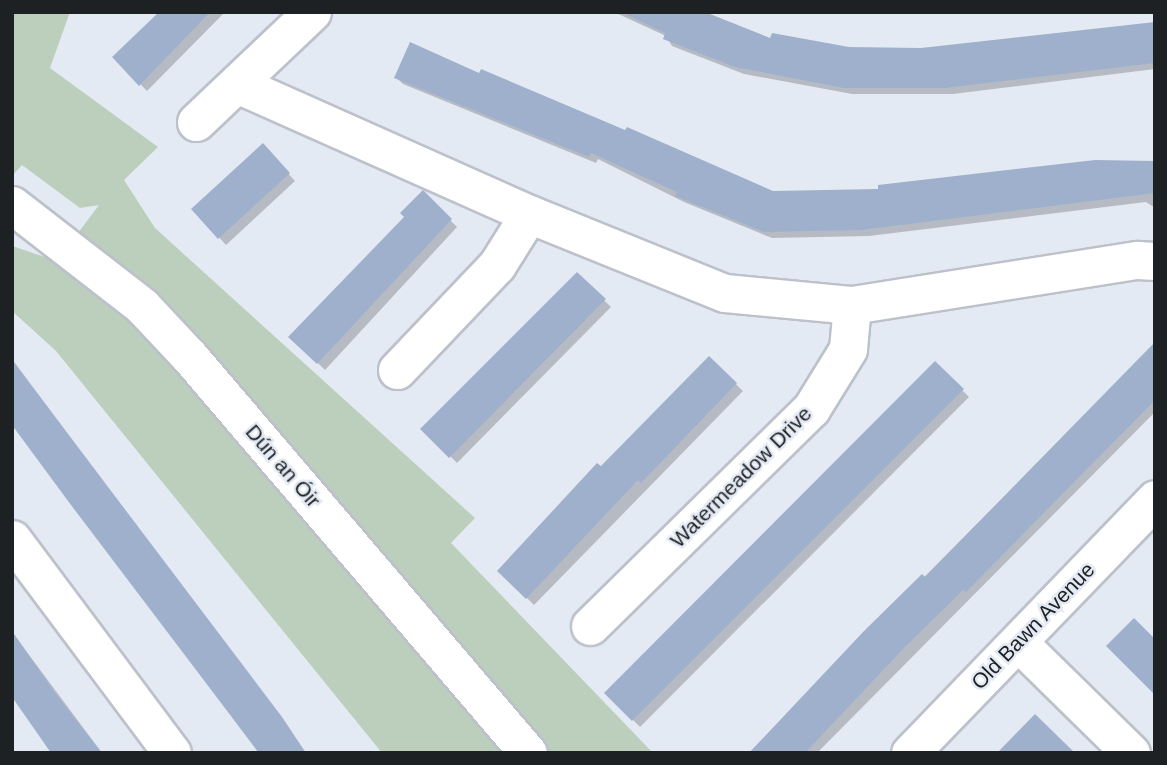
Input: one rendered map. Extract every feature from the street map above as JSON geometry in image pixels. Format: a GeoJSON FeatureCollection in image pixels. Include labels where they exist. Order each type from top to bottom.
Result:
{"type":"FeatureCollection","features":[{"type":"Feature","properties":{"kind":"street"},"geometry":{"type":"LineString","coordinates":[[196,122],[312,12]]}},
{"type":"Feature","properties":{"kind":"street"},"geometry":{"type":"LineString","coordinates":[[237,84],[529,214],[724,293],[852,305],[1137,260],[1155,261]]}},
{"type":"Feature","properties":{"kind":"street","name":"Dún an Óir"},"geometry":{"type":"LineString","coordinates":[[12,205],[142,306],[189,356],[528,753]]}},
{"type":"Feature","properties":{"kind":"street"},"geometry":{"type":"LineString","coordinates":[[397,370],[497,265],[529,214]]}},
{"type":"Feature","properties":{"kind":"street","name":"Watermeadow Drive"},"geometry":{"type":"LineString","coordinates":[[590,626],[811,409],[848,349],[852,305]]}},
{"type":"Feature","properties":{"kind":"street","name":"Old Bawn Avenue"},"geometry":{"type":"LineString","coordinates":[[910,753],[1155,499]]}},
{"type":"Feature","properties":{"kind":"street"},"geometry":{"type":"LineString","coordinates":[[12,539],[172,753]]}},
{"type":"Feature","properties":{"kind":"street"},"geometry":{"type":"LineString","coordinates":[[1018,643],[1131,753]]}},
{"type":"Feature","properties":{"kind":"green space"},"geometry":{"type":"Polygon","coordinates":[[[12,12],[70,12],[50,68],[158,147],[124,180],[155,228],[475,518],[451,543],[653,753],[382,753],[56,351],[12,311],[12,246],[57,261],[99,205],[80,208],[22,165],[12,176],[12,12]]]}},
{"type":"Feature","properties":{"kind":"building"},"geometry":{"type":"Polygon","coordinates":[[[159,12],[210,12],[139,86],[112,57],[159,12]]]}},
{"type":"Feature","properties":{"kind":"building"},"geometry":{"type":"Polygon","coordinates":[[[621,12],[705,12],[770,38],[772,33],[849,47],[921,48],[1155,22],[1155,63],[945,88],[844,88],[735,67],[663,39],[665,33],[621,12]]]}},
{"type":"Feature","properties":{"kind":"building"},"geometry":{"type":"Polygon","coordinates":[[[410,42],[479,73],[481,69],[625,130],[627,127],[773,191],[878,189],[878,185],[1095,160],[1155,161],[1155,193],[861,230],[764,232],[675,196],[677,192],[591,153],[589,157],[394,78],[410,42]]]}},
{"type":"Feature","properties":{"kind":"building"},"geometry":{"type":"Polygon","coordinates":[[[263,143],[290,173],[218,239],[191,209],[263,143]]]}},
{"type":"Feature","properties":{"kind":"building"},"geometry":{"type":"Polygon","coordinates":[[[423,190],[452,219],[317,364],[288,337],[404,217],[400,213],[423,190]]]}},
{"type":"Feature","properties":{"kind":"building"},"geometry":{"type":"Polygon","coordinates":[[[577,272],[606,299],[449,458],[420,429],[577,272]]]}},
{"type":"Feature","properties":{"kind":"building"},"geometry":{"type":"Polygon","coordinates":[[[1155,342],[1155,400],[966,592],[963,590],[904,648],[805,753],[749,753],[864,631],[922,574],[925,577],[1155,342]]]}},
{"type":"Feature","properties":{"kind":"building"},"geometry":{"type":"Polygon","coordinates":[[[709,356],[737,383],[641,483],[638,480],[526,599],[497,571],[597,463],[601,466],[709,356]]]}},
{"type":"Feature","properties":{"kind":"building"},"geometry":{"type":"Polygon","coordinates":[[[12,360],[282,717],[306,753],[259,753],[71,505],[12,425],[12,360]]]}},
{"type":"Feature","properties":{"kind":"building"},"geometry":{"type":"Polygon","coordinates":[[[935,361],[964,389],[632,721],[604,693],[935,361]]]}},
{"type":"Feature","properties":{"kind":"building"},"geometry":{"type":"Polygon","coordinates":[[[1134,618],[1155,639],[1155,695],[1106,646],[1134,618]]]}},
{"type":"Feature","properties":{"kind":"building"},"geometry":{"type":"Polygon","coordinates":[[[12,631],[102,753],[51,753],[12,697],[12,631]]]}},
{"type":"Feature","properties":{"kind":"building"},"geometry":{"type":"Polygon","coordinates":[[[1035,714],[1075,753],[997,753],[1035,714]]]}}]}
